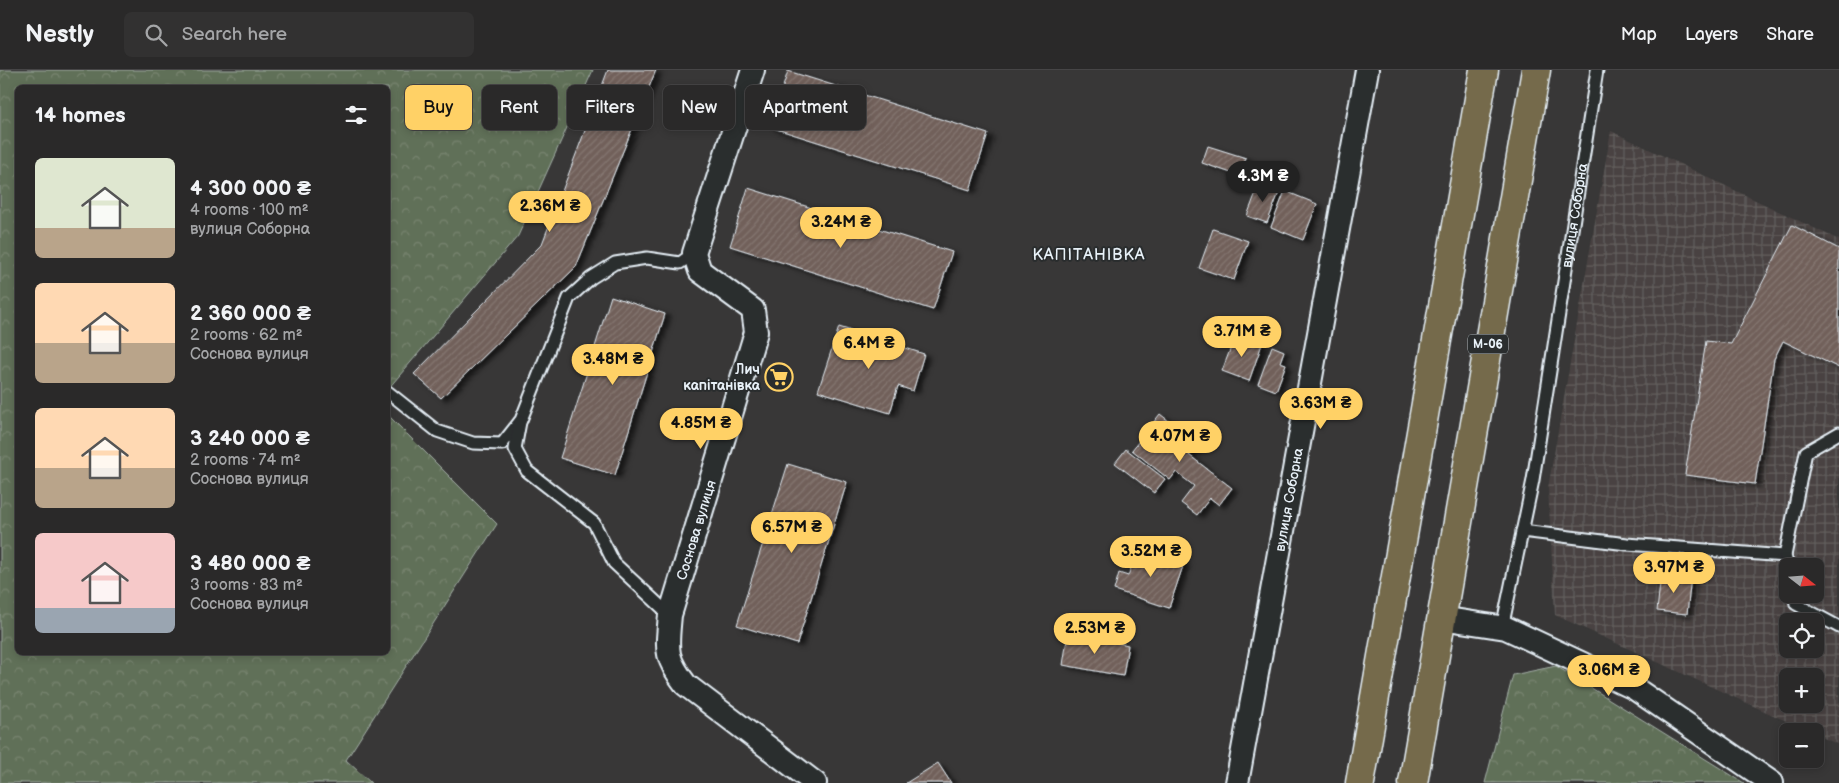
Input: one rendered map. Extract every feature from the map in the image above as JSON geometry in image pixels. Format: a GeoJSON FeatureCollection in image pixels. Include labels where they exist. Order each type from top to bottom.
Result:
{"type":"FeatureCollection","features":[{"type":"Feature","properties":{"kind":"highway"},"geometry":{"type":"LineString","coordinates":[[1360,783],[1484,70]]}},
{"type":"Feature","properties":{"kind":"highway","name":"М-06"},"geometry":{"type":"LineString","coordinates":[[1413,783],[1536,70]]}},
{"type":"Feature","properties":{"kind":"street"},"geometry":{"type":"LineString","coordinates":[[694,252],[753,70]]}},
{"type":"Feature","properties":{"kind":"street","name":"вулиця Соборна"},"geometry":{"type":"LineString","coordinates":[[1237,783],[1367,70]]}},
{"type":"Feature","properties":{"kind":"street","name":"Соснова вулиця"},"geometry":{"type":"LineString","coordinates":[[694,252],[700,271],[753,310],[756,332],[670,615],[667,650],[674,670],[686,685],[815,783]]}},
{"type":"Feature","properties":{"kind":"street"},"geometry":{"type":"LineString","coordinates":[[1441,618],[1502,628],[1634,688],[1772,783]]}},
{"type":"Feature","properties":{"kind":"lane","name":"вулиця Соборна"},"geometry":{"type":"LineString","coordinates":[[1502,628],[1533,480],[1597,70]]}},
{"type":"Feature","properties":{"kind":"lane"},"geometry":{"type":"LineString","coordinates":[[670,615],[614,563],[594,523],[527,472],[515,449],[520,420],[569,298],[591,278],[615,263],[647,258],[680,263],[694,252]]}},
{"type":"Feature","properties":{"kind":"lane"},"geometry":{"type":"LineString","coordinates":[[390,394],[436,431],[473,443],[502,444],[520,420]]}},
{"type":"Feature","properties":{"kind":"lane"},"geometry":{"type":"LineString","coordinates":[[1787,558],[1806,452],[1839,433]]}},
{"type":"Feature","properties":{"kind":"lane"},"geometry":{"type":"LineString","coordinates":[[1522,531],[1779,560]]}},
{"type":"Feature","properties":{"kind":"lane"},"geometry":{"type":"LineString","coordinates":[[1796,603],[1839,627]]}},
{"type":"Feature","properties":{"kind":"shaded area"},"geometry":{"type":"Polygon","coordinates":[[[1611,131],[1839,240],[1839,745],[1824,738],[1824,723],[1791,723],[1555,615],[1548,488],[1611,131]]]}},
{"type":"Feature","properties":{"kind":"green space"},"geometry":{"type":"Polygon","coordinates":[[[0,70],[593,70],[586,85],[567,85],[567,128],[518,236],[390,387],[390,85],[15,85],[15,655],[390,655],[390,417],[497,524],[346,760],[371,783],[0,783],[0,70]]]}},
{"type":"Feature","properties":{"kind":"green space"},"geometry":{"type":"Polygon","coordinates":[[[1556,666],[1744,783],[1485,783],[1513,675],[1556,666]]]}},
{"type":"Feature","properties":{"kind":"building"},"geometry":{"type":"Polygon","coordinates":[[[608,70],[656,70],[650,85],[602,85],[608,70]]]}},
{"type":"Feature","properties":{"kind":"building"},"geometry":{"type":"Polygon","coordinates":[[[788,71],[832,85],[784,85],[788,71]]]}},
{"type":"Feature","properties":{"kind":"building"},"geometry":{"type":"Polygon","coordinates":[[[866,96],[988,134],[970,190],[780,130],[866,130],[866,96]]]}},
{"type":"Feature","properties":{"kind":"building"},"geometry":{"type":"Polygon","coordinates":[[[585,130],[632,130],[576,267],[441,398],[414,374],[542,244],[585,130]]]}},
{"type":"Feature","properties":{"kind":"building"},"geometry":{"type":"Polygon","coordinates":[[[1208,146],[1246,158],[1240,176],[1202,163],[1208,146]]]}},
{"type":"Feature","properties":{"kind":"building"},"geometry":{"type":"Polygon","coordinates":[[[1260,182],[1280,190],[1267,223],[1247,216],[1260,182]]]}},
{"type":"Feature","properties":{"kind":"building"},"geometry":{"type":"Polygon","coordinates":[[[748,188],[952,252],[933,310],[730,246],[748,188]]]}},
{"type":"Feature","properties":{"kind":"building"},"geometry":{"type":"Polygon","coordinates":[[[1285,191],[1317,204],[1303,240],[1271,227],[1285,191]]]}},
{"type":"Feature","properties":{"kind":"building"},"geometry":{"type":"Polygon","coordinates":[[[1792,225],[1839,249],[1839,368],[1783,341],[1774,359],[1755,484],[1685,475],[1706,341],[1731,344],[1792,225]]]}},
{"type":"Feature","properties":{"kind":"building"},"geometry":{"type":"Polygon","coordinates":[[[1213,229],[1248,241],[1234,280],[1199,268],[1213,229]]]}},
{"type":"Feature","properties":{"kind":"building"},"geometry":{"type":"Polygon","coordinates":[[[611,296],[665,314],[615,475],[560,458],[611,296]]]}},
{"type":"Feature","properties":{"kind":"building"},"geometry":{"type":"Polygon","coordinates":[[[839,327],[924,354],[913,391],[898,386],[890,413],[818,391],[839,327]]]}},
{"type":"Feature","properties":{"kind":"building"},"geometry":{"type":"Polygon","coordinates":[[[1236,334],[1262,344],[1249,381],[1222,371],[1236,334]]]}},
{"type":"Feature","properties":{"kind":"building"},"geometry":{"type":"Polygon","coordinates":[[[1272,346],[1284,351],[1280,362],[1286,364],[1276,391],[1258,384],[1272,346]]]}},
{"type":"Feature","properties":{"kind":"building"},"geometry":{"type":"Polygon","coordinates":[[[1160,414],[1198,444],[1189,455],[1232,488],[1219,505],[1210,498],[1197,515],[1181,503],[1194,486],[1176,472],[1170,480],[1132,450],[1160,414]]]}},
{"type":"Feature","properties":{"kind":"building"},"geometry":{"type":"Polygon","coordinates":[[[1126,449],[1165,479],[1154,493],[1115,463],[1126,449]]]}},
{"type":"Feature","properties":{"kind":"building"},"geometry":{"type":"Polygon","coordinates":[[[788,464],[847,482],[797,644],[737,625],[788,464]]]}},
{"type":"Feature","properties":{"kind":"building"},"geometry":{"type":"Polygon","coordinates":[[[1138,548],[1184,563],[1169,608],[1114,590],[1119,573],[1128,576],[1138,548]]]}},
{"type":"Feature","properties":{"kind":"building"},"geometry":{"type":"Polygon","coordinates":[[[1661,574],[1691,576],[1687,614],[1657,611],[1661,574]]]}},
{"type":"Feature","properties":{"kind":"building"},"geometry":{"type":"Polygon","coordinates":[[[1068,633],[1128,645],[1123,676],[1063,665],[1068,633]]]}},
{"type":"Feature","properties":{"kind":"building"},"geometry":{"type":"Polygon","coordinates":[[[938,763],[951,783],[906,783],[938,763]]]}},
{"type":"Feature","properties":{"kind":"place","name":"Лич капітанівка"},"geometry":{"type":"Point","coordinates":[779,377]}},
{"type":"Feature","properties":{"kind":"district","name":"КАПІТАНІВКА"},"geometry":{"type":"Point","coordinates":[1089,254]}}]}
